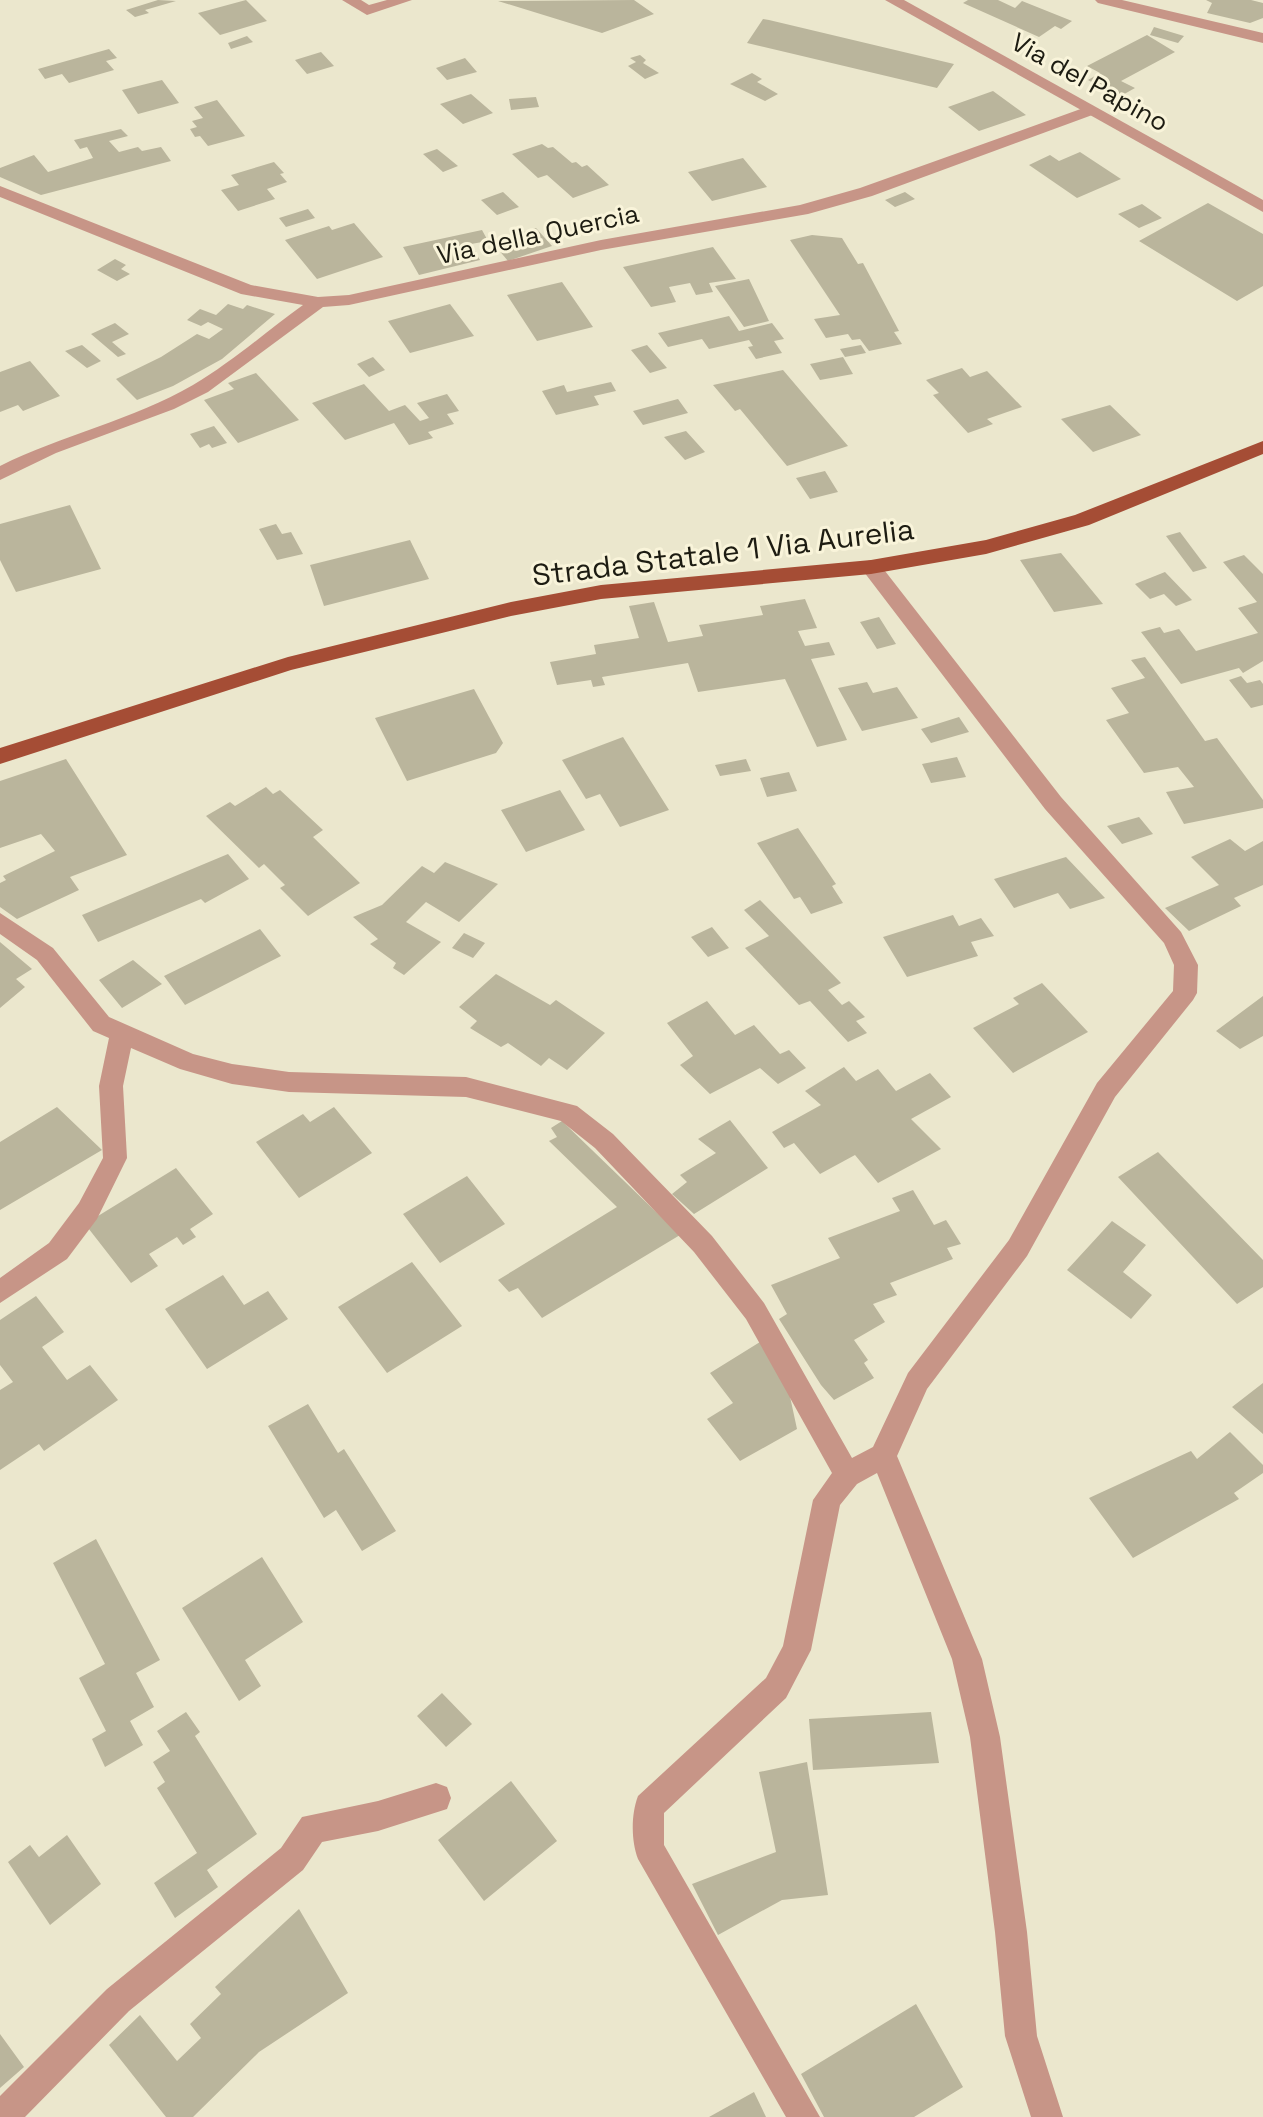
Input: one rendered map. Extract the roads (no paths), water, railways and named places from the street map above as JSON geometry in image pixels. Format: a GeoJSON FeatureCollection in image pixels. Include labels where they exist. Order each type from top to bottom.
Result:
{"type":"FeatureCollection","features":[{"type":"Feature","properties":{"kind":"main road","name":"Strada Statale 1 Via Aurelia"},"geometry":{"type":"LineString","coordinates":[[0,756],[288,664],[511,609],[601,592],[871,567],[986,547],[1082,520],[1263,447]]}},
{"type":"Feature","properties":{"kind":"street"},"geometry":{"type":"LineString","coordinates":[[350,0],[367,10],[404,0]]}},
{"type":"Feature","properties":{"kind":"street","name":"Via del Papino"},"geometry":{"type":"LineString","coordinates":[[893,0],[1263,207]]}},
{"type":"Feature","properties":{"kind":"street"},"geometry":{"type":"LineString","coordinates":[[1103,0],[1263,38]]}},
{"type":"Feature","properties":{"kind":"street","name":"Via della Quercia"},"geometry":{"type":"LineString","coordinates":[[0,191],[233,286],[318,302],[349,300],[601,245],[802,210],[866,192],[1089,111]]}},
{"type":"Feature","properties":{"kind":"street"},"geometry":{"type":"LineString","coordinates":[[0,474],[49,449],[167,405],[201,388],[318,302]]}},
{"type":"Feature","properties":{"kind":"street"},"geometry":{"type":"LineString","coordinates":[[804,2117],[649,1848],[649,1807],[776,1688],[797,1650],[827,1500],[847,1475],[883,1456],[917,1381],[1018,1248],[1106,1090],[1185,993],[1186,965],[1173,938],[1053,803],[871,567]]}},
{"type":"Feature","properties":{"kind":"street"},"geometry":{"type":"LineString","coordinates":[[0,922],[45,954],[101,1024],[188,1062],[232,1074],[289,1082],[466,1087],[568,1113],[604,1141],[703,1244],[755,1311],[847,1475]]}},
{"type":"Feature","properties":{"kind":"street"},"geometry":{"type":"LineString","coordinates":[[0,1292],[58,1251],[67,1241],[88,1211],[115,1158],[111,1086],[122,1034]]}},
{"type":"Feature","properties":{"kind":"street"},"geometry":{"type":"LineString","coordinates":[[883,1456],[904,1500],[967,1659],[985,1737],[1011,1932],[1021,2036],[1047,2117]]}},
{"type":"Feature","properties":{"kind":"street"},"geometry":{"type":"LineString","coordinates":[[2,2117],[118,2000],[292,1859],[313,1828],[378,1816],[436,1798]]}}]}
